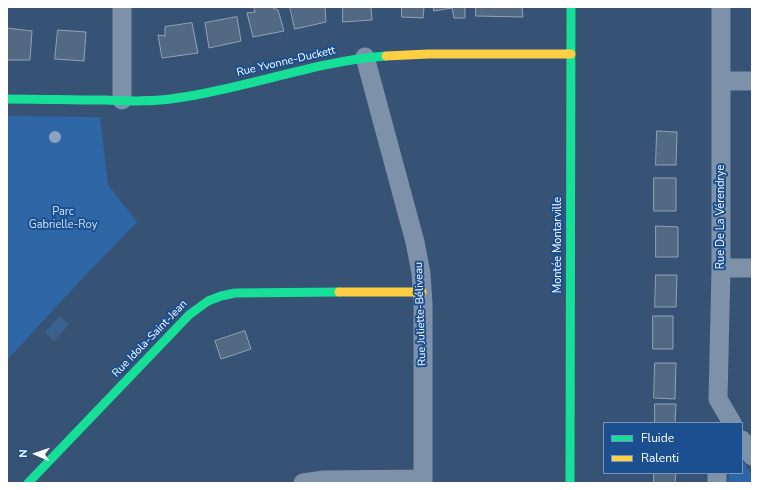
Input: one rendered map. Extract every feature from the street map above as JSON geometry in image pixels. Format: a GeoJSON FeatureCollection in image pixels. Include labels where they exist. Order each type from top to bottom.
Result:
{"type":"FeatureCollection","features":[{"type":"Feature","properties":{"kind":"street"},"geometry":{"type":"LineString","coordinates":[[122,7],[122,100]]}},
{"type":"Feature","properties":{"kind":"street","name":"Montée Montarville"},"geometry":{"type":"LineString","coordinates":[[570,483],[571,7]]}},
{"type":"Feature","properties":{"kind":"street","name":"Rue De La Vérendrye"},"geometry":{"type":"LineString","coordinates":[[718,422],[721,268],[721,7]]}},
{"type":"Feature","properties":{"kind":"street","name":"Rue Yvonne-Duckett"},"geometry":{"type":"LineString","coordinates":[[7,99],[150,101],[180,98],[329,63],[365,57],[413,54],[571,54]]}},
{"type":"Feature","properties":{"kind":"street","name":"Rue Juliette-Béliveau"},"geometry":{"type":"LineString","coordinates":[[365,57],[419,258],[422,292],[423,481]]}},
{"type":"Feature","properties":{"kind":"street"},"geometry":{"type":"LineString","coordinates":[[721,81],[752,81]]}},
{"type":"Feature","properties":{"kind":"street"},"geometry":{"type":"LineString","coordinates":[[721,268],[752,268]]}},
{"type":"Feature","properties":{"kind":"street","name":"Rue Idola-Saint-Jean"},"geometry":{"type":"LineString","coordinates":[[28,483],[189,315],[198,307],[213,298],[243,292],[422,292]]}},
{"type":"Feature","properties":{"kind":"street"},"geometry":{"type":"LineString","coordinates":[[718,399],[731,422]]}},
{"type":"Feature","properties":{"kind":"street"},"geometry":{"type":"LineString","coordinates":[[743,442],[752,456]]}},
{"type":"Feature","properties":{"kind":"street"},"geometry":{"type":"LineString","coordinates":[[303,483],[324,480],[423,481]]}},
{"type":"Feature","properties":{"kind":"green space","name":"Parc Gabrielle-Roy"},"geometry":{"type":"Polygon","coordinates":[[[7,116],[100,117],[108,185],[137,222],[7,360],[7,116]]]}},
{"type":"Feature","properties":{"kind":"green space"},"geometry":{"type":"Polygon","coordinates":[[[743,462],[752,475],[752,483],[729,483],[729,474],[743,474],[743,462]]]}},
{"type":"Feature","properties":{"kind":"shaded area"},"geometry":{"type":"Polygon","coordinates":[[[60,316],[69,324],[54,341],[45,332],[60,316]]]}},
{"type":"Feature","properties":{"kind":"building"},"geometry":{"type":"Polygon","coordinates":[[[254,7],[273,7],[278,10],[284,31],[253,37],[247,13],[255,12],[254,7]]]}},
{"type":"Feature","properties":{"kind":"building"},"geometry":{"type":"Polygon","coordinates":[[[290,7],[325,7],[326,22],[295,29],[290,7]]]}},
{"type":"Feature","properties":{"kind":"building"},"geometry":{"type":"Polygon","coordinates":[[[343,7],[371,7],[372,20],[343,22],[343,7]]]}},
{"type":"Feature","properties":{"kind":"building"},"geometry":{"type":"Polygon","coordinates":[[[402,7],[424,7],[423,18],[402,17],[402,7]]]}},
{"type":"Feature","properties":{"kind":"building"},"geometry":{"type":"Polygon","coordinates":[[[434,7],[465,7],[465,18],[454,18],[452,8],[434,11],[434,7]]]}},
{"type":"Feature","properties":{"kind":"building"},"geometry":{"type":"Polygon","coordinates":[[[476,7],[522,7],[523,17],[476,16],[476,7]]]}},
{"type":"Feature","properties":{"kind":"building"},"geometry":{"type":"Polygon","coordinates":[[[237,17],[241,41],[209,48],[205,23],[237,17]]]}},
{"type":"Feature","properties":{"kind":"building"},"geometry":{"type":"Polygon","coordinates":[[[192,23],[198,53],[162,58],[158,35],[165,36],[165,27],[192,23]]]}},
{"type":"Feature","properties":{"kind":"building"},"geometry":{"type":"Polygon","coordinates":[[[7,28],[32,31],[30,60],[7,60],[7,28]]]}},
{"type":"Feature","properties":{"kind":"building"},"geometry":{"type":"Polygon","coordinates":[[[58,30],[86,32],[84,61],[55,59],[58,30]]]}},
{"type":"Feature","properties":{"kind":"building"},"geometry":{"type":"Polygon","coordinates":[[[657,131],[677,132],[676,165],[656,165],[657,131]]]}},
{"type":"Feature","properties":{"kind":"building"},"geometry":{"type":"Polygon","coordinates":[[[654,178],[676,178],[676,211],[654,211],[654,178]]]}},
{"type":"Feature","properties":{"kind":"building"},"geometry":{"type":"Polygon","coordinates":[[[656,226],[678,227],[678,257],[656,257],[656,226]]]}},
{"type":"Feature","properties":{"kind":"building"},"geometry":{"type":"Polygon","coordinates":[[[656,275],[677,275],[676,307],[655,307],[656,275]]]}},
{"type":"Feature","properties":{"kind":"building"},"geometry":{"type":"Polygon","coordinates":[[[653,316],[673,316],[673,349],[653,349],[653,316]]]}},
{"type":"Feature","properties":{"kind":"building"},"geometry":{"type":"Polygon","coordinates":[[[245,331],[251,349],[221,359],[215,341],[245,331]]]}},
{"type":"Feature","properties":{"kind":"building"},"geometry":{"type":"Polygon","coordinates":[[[655,363],[676,363],[675,399],[654,398],[655,363]]]}},
{"type":"Feature","properties":{"kind":"building"},"geometry":{"type":"Polygon","coordinates":[[[655,404],[676,404],[675,422],[655,422],[655,404]]]}},
{"type":"Feature","properties":{"kind":"building"},"geometry":{"type":"Polygon","coordinates":[[[654,474],[676,474],[675,483],[654,483],[654,474]]]}},
{"type":"Feature","properties":{"kind":"traffic: fast"},"geometry":{"type":"LineString","coordinates":[[570,483],[571,7]]}},
{"type":"Feature","properties":{"kind":"traffic: fast"},"geometry":{"type":"LineString","coordinates":[[7,99],[132,101],[168,99],[203,94],[333,63],[386,56]]}},
{"type":"Feature","properties":{"kind":"traffic: fast"},"geometry":{"type":"LineString","coordinates":[[28,483],[189,315],[208,301],[235,293],[339,292]]}},
{"type":"Feature","properties":{"kind":"traffic: slow"},"geometry":{"type":"LineString","coordinates":[[386,56],[428,54],[571,54]]}},
{"type":"Feature","properties":{"kind":"traffic: slow"},"geometry":{"type":"LineString","coordinates":[[339,292],[422,292]]}}]}
